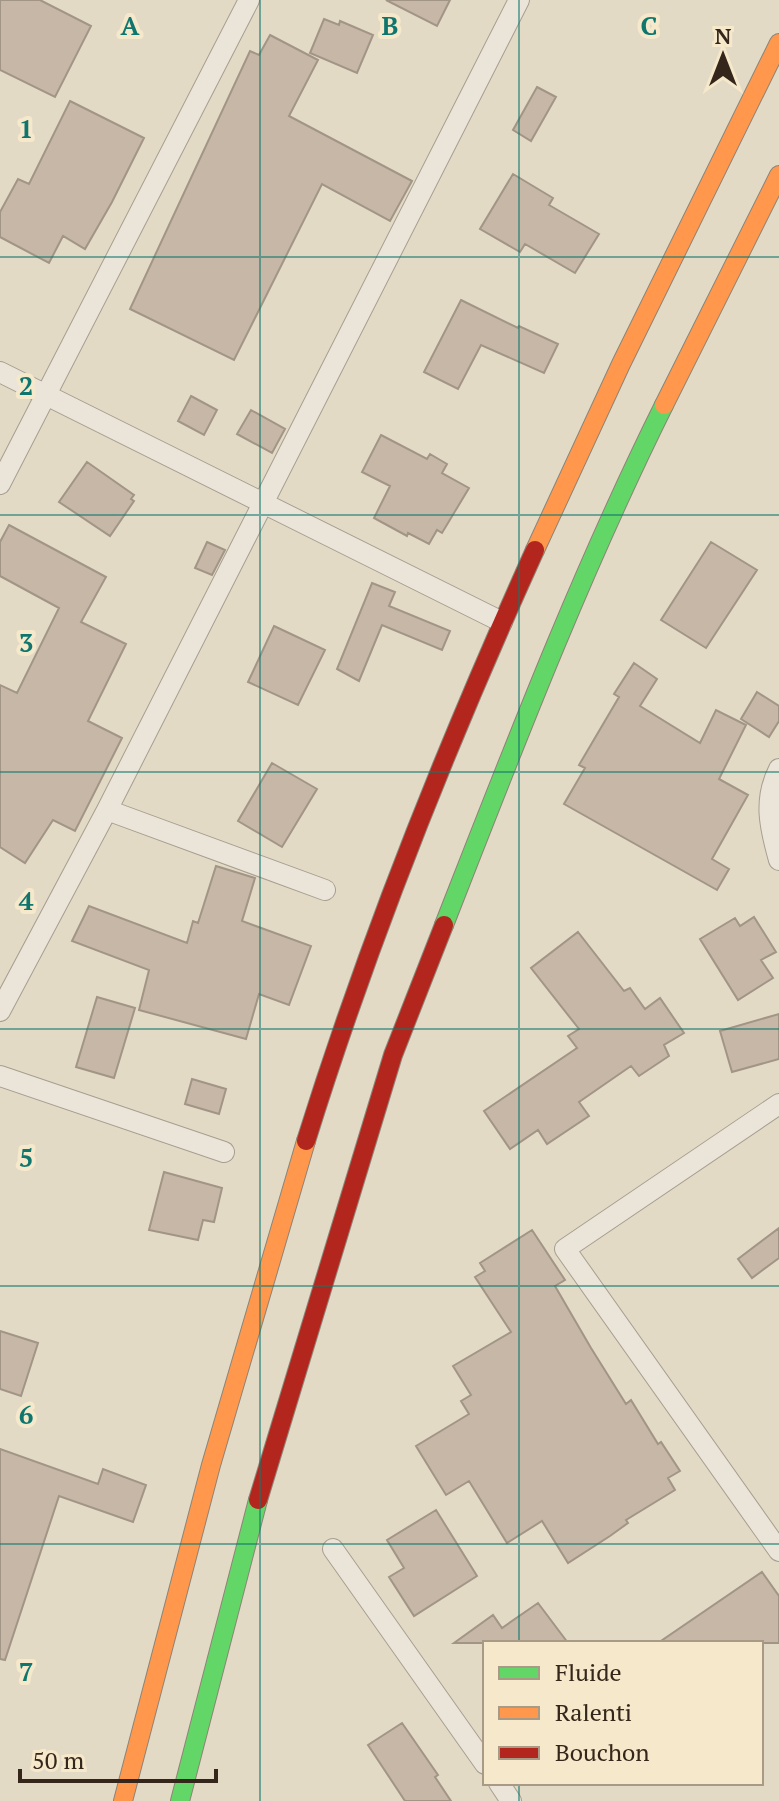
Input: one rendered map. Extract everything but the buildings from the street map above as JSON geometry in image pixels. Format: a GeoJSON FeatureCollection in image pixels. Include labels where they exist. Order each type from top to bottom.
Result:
{"type":"FeatureCollection","features":[{"type":"Feature","properties":{"kind":"main road"},"geometry":{"type":"LineString","coordinates":[[123,1801],[189,1543],[295,1172],[385,912],[502,622],[642,316],[779,43]]}},
{"type":"Feature","properties":{"kind":"main road"},"geometry":{"type":"LineString","coordinates":[[180,1801],[252,1520],[393,1055],[553,646],[616,504],[779,175]]}},
{"type":"Feature","properties":{"kind":"street"},"geometry":{"type":"LineString","coordinates":[[0,484],[249,0]]}},
{"type":"Feature","properties":{"kind":"street"},"geometry":{"type":"LineString","coordinates":[[0,1011],[107,810],[519,0]]}},
{"type":"Feature","properties":{"kind":"street"},"geometry":{"type":"LineString","coordinates":[[0,372],[502,622]]}},
{"type":"Feature","properties":{"kind":"street"},"geometry":{"type":"LineString","coordinates":[[779,769],[771,785],[768,822],[779,860]]}},
{"type":"Feature","properties":{"kind":"street"},"geometry":{"type":"LineString","coordinates":[[107,810],[325,890]]}},
{"type":"Feature","properties":{"kind":"street"},"geometry":{"type":"LineString","coordinates":[[0,1076],[224,1152]]}},
{"type":"Feature","properties":{"kind":"street"},"geometry":{"type":"LineString","coordinates":[[779,1104],[565,1249],[779,1551]]}},
{"type":"Feature","properties":{"kind":"street"},"geometry":{"type":"LineString","coordinates":[[333,1549],[483,1761]]}},
{"type":"Feature","properties":{"kind":"traffic: fast"},"geometry":{"type":"LineString","coordinates":[[444,925],[576,597],[664,405]]}},
{"type":"Feature","properties":{"kind":"traffic: fast"},"geometry":{"type":"LineString","coordinates":[[180,1801],[258,1500]]}},
{"type":"Feature","properties":{"kind":"traffic: slow"},"geometry":{"type":"LineString","coordinates":[[535,550],[621,364],[779,43]]}},
{"type":"Feature","properties":{"kind":"traffic: slow"},"geometry":{"type":"LineString","coordinates":[[664,405],[779,175]]}},
{"type":"Feature","properties":{"kind":"traffic: slow"},"geometry":{"type":"LineString","coordinates":[[123,1801],[211,1465],[306,1141]]}},
{"type":"Feature","properties":{"kind":"traffic: jam"},"geometry":{"type":"LineString","coordinates":[[306,1141],[383,916],[471,695],[535,550]]}},
{"type":"Feature","properties":{"kind":"traffic: jam"},"geometry":{"type":"LineString","coordinates":[[258,1500],[393,1055],[444,925]]}}]}
